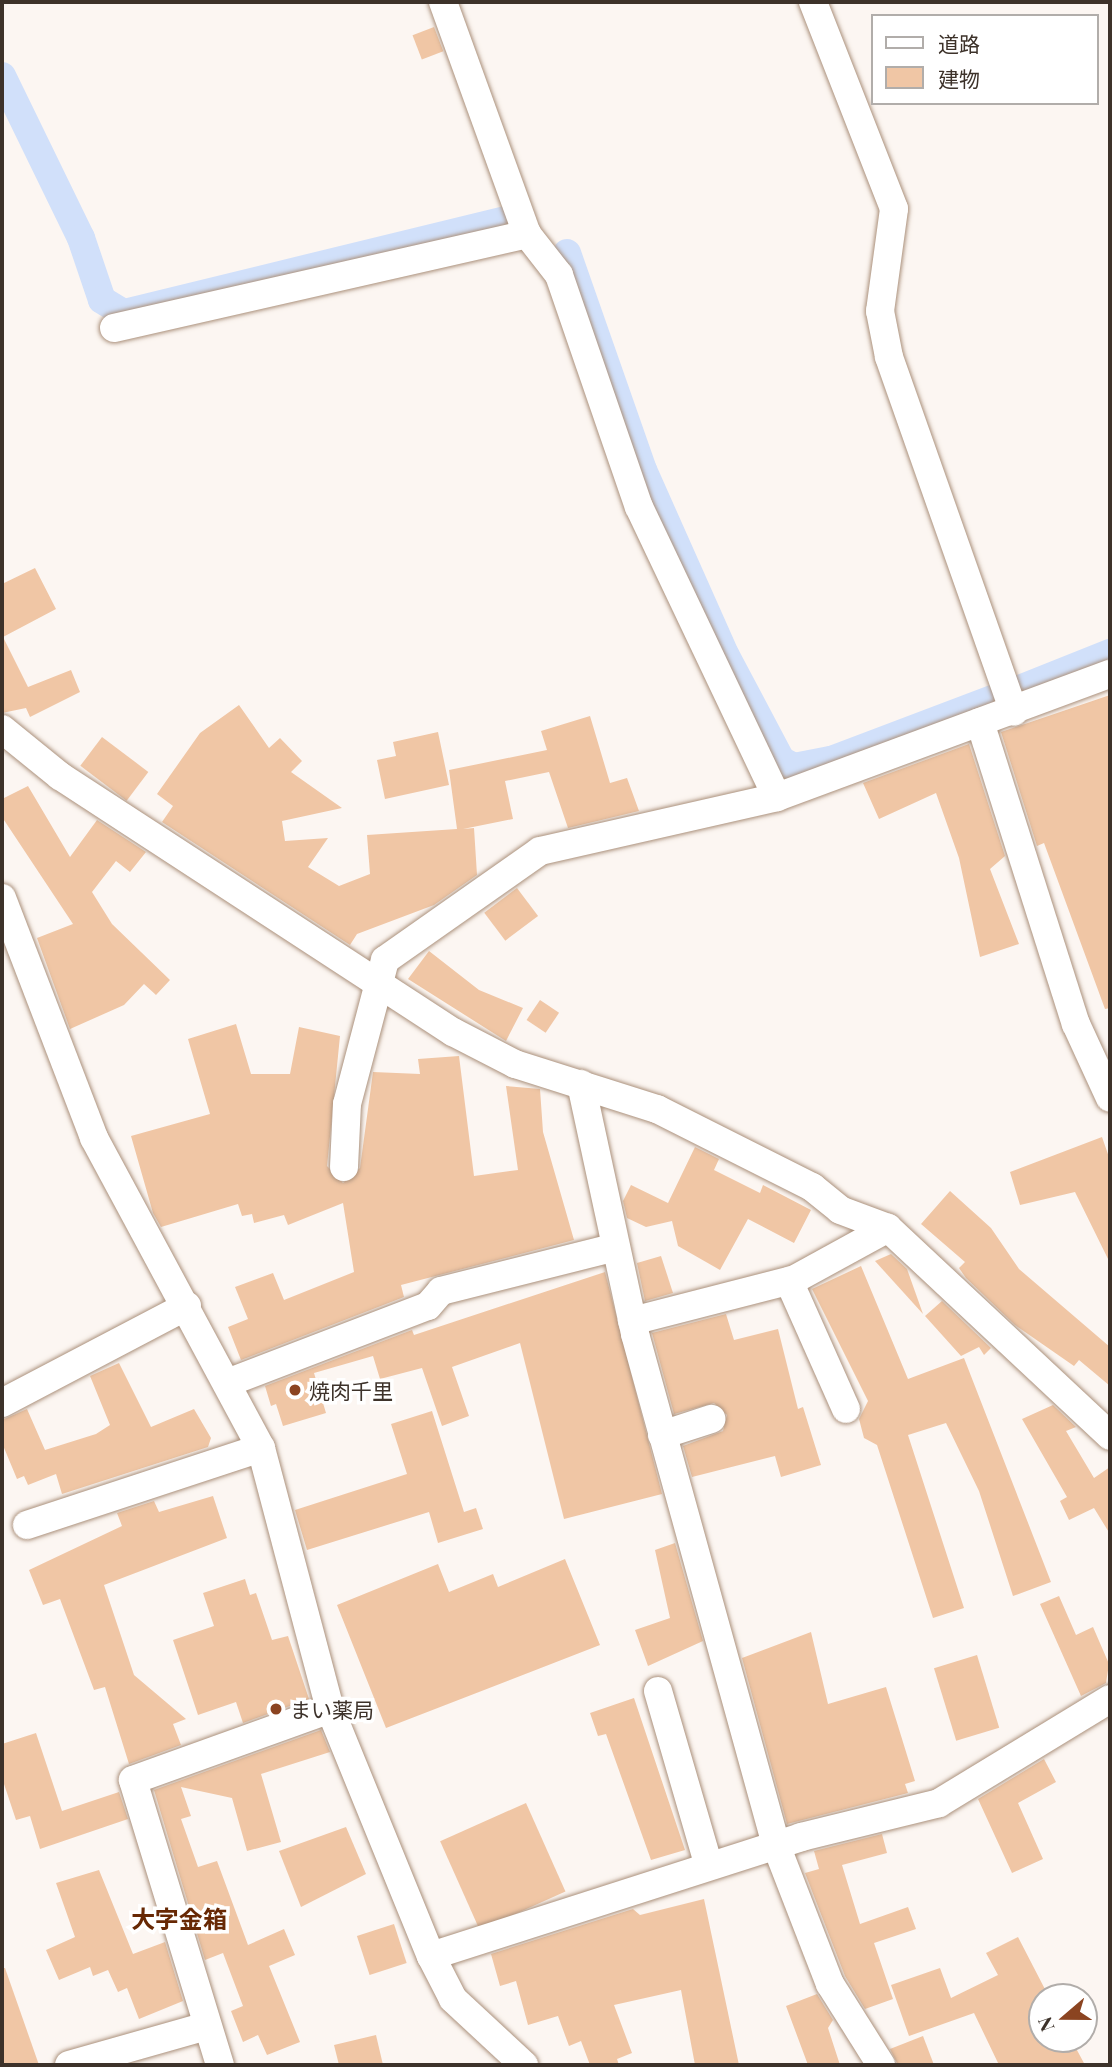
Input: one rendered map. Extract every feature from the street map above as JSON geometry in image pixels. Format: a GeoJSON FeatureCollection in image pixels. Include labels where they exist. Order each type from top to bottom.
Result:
{"type":"FeatureCollection","features":[{"type":"Feature","properties":{"kind":"street"},"geometry":{"type":"LineString","coordinates":[[443,2],[527,234],[559,275],[639,507],[777,797]]}},
{"type":"Feature","properties":{"kind":"street"},"geometry":{"type":"LineString","coordinates":[[813,2],[894,209],[880,311],[889,357],[1014,712]]}},
{"type":"Feature","properties":{"kind":"street"},"geometry":{"type":"LineString","coordinates":[[114,328],[527,234]]}},
{"type":"Feature","properties":{"kind":"street"},"geometry":{"type":"LineString","coordinates":[[344,1167],[347,1104],[377,978],[385,960],[540,851],[777,797],[1014,712],[1110,674]]}},
{"type":"Feature","properties":{"kind":"street"},"geometry":{"type":"LineString","coordinates":[[980,722],[1076,1024],[1110,1098]]}},
{"type":"Feature","properties":{"kind":"street"},"geometry":{"type":"LineString","coordinates":[[2,729],[60,776],[377,978],[453,1032],[516,1064],[657,1110],[812,1187],[840,1210],[888,1228],[1110,1436]]}},
{"type":"Feature","properties":{"kind":"street"},"geometry":{"type":"LineString","coordinates":[[2,898],[94,1138],[187,1306],[261,1448],[330,1709],[431,1956],[453,1999],[524,2065]]}},
{"type":"Feature","properties":{"kind":"street"},"geometry":{"type":"LineString","coordinates":[[581,1084],[632,1321],[776,1844],[830,1984],[881,2065]]}},
{"type":"Feature","properties":{"kind":"street"},"geometry":{"type":"LineString","coordinates":[[632,1321],[789,1281],[888,1228]]}},
{"type":"Feature","properties":{"kind":"street"},"geometry":{"type":"LineString","coordinates":[[227,1383],[428,1307],[441,1290],[616,1247]]}},
{"type":"Feature","properties":{"kind":"street"},"geometry":{"type":"LineString","coordinates":[[789,1281],[846,1409]]}},
{"type":"Feature","properties":{"kind":"street"},"geometry":{"type":"LineString","coordinates":[[2,1403],[187,1306]]}},
{"type":"Feature","properties":{"kind":"street"},"geometry":{"type":"LineString","coordinates":[[662,1435],[711,1419]]}},
{"type":"Feature","properties":{"kind":"street"},"geometry":{"type":"LineString","coordinates":[[27,1525],[261,1448]]}},
{"type":"Feature","properties":{"kind":"street"},"geometry":{"type":"LineString","coordinates":[[658,1691],[709,1866]]}},
{"type":"Feature","properties":{"kind":"street"},"geometry":{"type":"LineString","coordinates":[[431,1956],[776,1844],[939,1803],[1110,1699]]}},
{"type":"Feature","properties":{"kind":"street"},"geometry":{"type":"LineString","coordinates":[[220,2065],[133,1780],[330,1709]]}},
{"type":"Feature","properties":{"kind":"street"},"geometry":{"type":"LineString","coordinates":[[69,2065],[206,2026]]}},
{"type":"Feature","properties":{"kind":"building"},"geometry":{"type":"Polygon","coordinates":[[[434,27],[443,51],[422,60],[413,35],[434,27]]]}},
{"type":"Feature","properties":{"kind":"building"},"geometry":{"type":"Polygon","coordinates":[[[35,568],[56,609],[3,637],[28,687],[71,670],[80,692],[30,717],[26,708],[2,713],[2,584],[35,568]]]}},
{"type":"Feature","properties":{"kind":"building"},"geometry":{"type":"Polygon","coordinates":[[[1110,695],[1110,1008],[1105,1009],[1044,843],[1037,846],[1001,732],[1110,695]]]}},
{"type":"Feature","properties":{"kind":"building"},"geometry":{"type":"Polygon","coordinates":[[[239,705],[269,748],[280,738],[302,761],[291,772],[342,808],[282,821],[285,841],[328,838],[308,867],[339,886],[370,874],[367,835],[457,829],[449,770],[547,750],[541,731],[590,716],[610,783],[627,778],[639,811],[568,828],[549,772],[505,781],[513,819],[463,829],[474,828],[477,875],[434,905],[357,934],[350,945],[162,822],[173,806],[157,794],[200,733],[239,705]]]}},
{"type":"Feature","properties":{"kind":"building"},"geometry":{"type":"Polygon","coordinates":[[[438,732],[449,785],[385,799],[377,760],[396,756],[393,742],[438,732]]]}},
{"type":"Feature","properties":{"kind":"building"},"geometry":{"type":"Polygon","coordinates":[[[102,737],[148,772],[127,801],[80,766],[102,737]]]}},
{"type":"Feature","properties":{"kind":"building"},"geometry":{"type":"Polygon","coordinates":[[[969,744],[1005,856],[990,869],[1019,944],[980,957],[959,858],[936,793],[879,819],[863,783],[969,744]]]}},
{"type":"Feature","properties":{"kind":"building"},"geometry":{"type":"Polygon","coordinates":[[[28,786],[70,857],[97,820],[146,852],[130,872],[116,861],[92,892],[112,924],[170,980],[156,995],[144,984],[124,1005],[70,1029],[37,938],[73,924],[2,817],[2,799],[28,786]]]}},
{"type":"Feature","properties":{"kind":"building"},"geometry":{"type":"Polygon","coordinates":[[[517,888],[538,916],[505,941],[484,913],[517,888]]]}},
{"type":"Feature","properties":{"kind":"building"},"geometry":{"type":"Polygon","coordinates":[[[429,951],[479,990],[523,1008],[506,1041],[408,979],[429,951]]]}},
{"type":"Feature","properties":{"kind":"building"},"geometry":{"type":"Polygon","coordinates":[[[540,1000],[559,1013],[546,1033],[527,1020],[540,1000]]]}},
{"type":"Feature","properties":{"kind":"building"},"geometry":{"type":"Polygon","coordinates":[[[236,1024],[251,1074],[290,1074],[299,1027],[340,1036],[327,1166],[343,1183],[360,1168],[373,1072],[420,1074],[418,1059],[459,1056],[474,1176],[518,1170],[506,1086],[540,1089],[543,1132],[574,1240],[401,1285],[404,1297],[241,1360],[228,1327],[248,1319],[235,1287],[273,1273],[284,1300],[354,1272],[343,1203],[288,1225],[284,1215],[254,1223],[252,1214],[242,1216],[238,1204],[161,1227],[153,1213],[131,1136],[210,1114],[188,1039],[236,1024]]]}},
{"type":"Feature","properties":{"kind":"building"},"geometry":{"type":"Polygon","coordinates":[[[1102,1137],[1110,1160],[1110,1263],[1075,1192],[1020,1205],[1010,1172],[1102,1137]]]}},
{"type":"Feature","properties":{"kind":"building"},"geometry":{"type":"Polygon","coordinates":[[[695,1147],[719,1159],[714,1170],[760,1193],[763,1185],[811,1210],[794,1243],[748,1219],[720,1270],[678,1246],[672,1221],[646,1227],[627,1218],[623,1201],[631,1185],[668,1203],[695,1147]]]}},
{"type":"Feature","properties":{"kind":"building"},"geometry":{"type":"Polygon","coordinates":[[[950,1191],[991,1228],[1019,1269],[1110,1347],[1110,1386],[1079,1360],[1074,1366],[1015,1325],[966,1278],[959,1268],[965,1262],[921,1224],[950,1191]]]}},
{"type":"Feature","properties":{"kind":"building"},"geometry":{"type":"Polygon","coordinates":[[[891,1254],[907,1269],[923,1314],[875,1261],[891,1254]]]}},
{"type":"Feature","properties":{"kind":"building"},"geometry":{"type":"Polygon","coordinates":[[[661,1256],[673,1293],[645,1301],[637,1263],[661,1256]]]}},
{"type":"Feature","properties":{"kind":"building"},"geometry":{"type":"Polygon","coordinates":[[[861,1266],[908,1379],[964,1358],[1051,1582],[1013,1596],[979,1491],[946,1423],[908,1435],[964,1608],[933,1618],[877,1445],[864,1438],[859,1419],[868,1401],[812,1289],[861,1266]]]}},
{"type":"Feature","properties":{"kind":"building"},"geometry":{"type":"Polygon","coordinates":[[[605,1272],[662,1494],[564,1519],[520,1343],[452,1367],[469,1416],[442,1426],[422,1368],[380,1379],[373,1356],[314,1373],[326,1413],[283,1426],[276,1404],[271,1406],[265,1386],[412,1330],[414,1335],[605,1272]]]}},
{"type":"Feature","properties":{"kind":"building"},"geometry":{"type":"Polygon","coordinates":[[[942,1301],[991,1348],[984,1355],[979,1347],[961,1356],[925,1316],[942,1301]]]}},
{"type":"Feature","properties":{"kind":"building"},"geometry":{"type":"Polygon","coordinates":[[[726,1314],[734,1340],[778,1329],[798,1409],[803,1407],[821,1465],[781,1477],[775,1456],[692,1477],[683,1446],[723,1431],[727,1415],[714,1403],[674,1414],[652,1333],[726,1314]]]}},
{"type":"Feature","properties":{"kind":"building"},"geometry":{"type":"Polygon","coordinates":[[[119,1363],[151,1427],[194,1409],[211,1438],[208,1447],[62,1494],[56,1474],[28,1485],[24,1476],[17,1479],[2,1443],[2,1420],[27,1409],[45,1450],[96,1434],[110,1425],[90,1376],[119,1363]]]}},
{"type":"Feature","properties":{"kind":"building"},"geometry":{"type":"Polygon","coordinates":[[[1053,1405],[1076,1427],[1066,1431],[1094,1478],[1110,1467],[1110,1534],[1094,1508],[1069,1520],[1060,1501],[1067,1497],[1022,1419],[1053,1405]]]}},
{"type":"Feature","properties":{"kind":"building"},"geometry":{"type":"Polygon","coordinates":[[[432,1411],[464,1512],[476,1508],[483,1529],[438,1543],[429,1512],[307,1550],[295,1510],[407,1474],[391,1424],[432,1411]]]}},
{"type":"Feature","properties":{"kind":"building"},"geometry":{"type":"Polygon","coordinates":[[[213,1496],[227,1538],[104,1585],[134,1675],[186,1719],[173,1724],[181,1745],[129,1764],[105,1687],[94,1690],[60,1599],[43,1605],[29,1570],[122,1526],[117,1513],[154,1501],[159,1512],[213,1496]]]}},
{"type":"Feature","properties":{"kind":"building"},"geometry":{"type":"Polygon","coordinates":[[[675,1543],[703,1641],[648,1666],[635,1630],[670,1618],[655,1550],[675,1543]]]}},
{"type":"Feature","properties":{"kind":"building"},"geometry":{"type":"Polygon","coordinates":[[[565,1559],[600,1645],[386,1728],[337,1605],[438,1564],[449,1592],[493,1574],[498,1587],[565,1559]]]}},
{"type":"Feature","properties":{"kind":"building"},"geometry":{"type":"Polygon","coordinates":[[[245,1579],[250,1595],[256,1593],[272,1640],[288,1636],[309,1699],[243,1723],[236,1702],[198,1715],[173,1640],[214,1626],[203,1593],[245,1579]]]}},
{"type":"Feature","properties":{"kind":"building"},"geometry":{"type":"Polygon","coordinates":[[[1059,1596],[1076,1635],[1093,1627],[1109,1664],[1106,1683],[1081,1696],[1040,1604],[1059,1596]]]}},
{"type":"Feature","properties":{"kind":"building"},"geometry":{"type":"Polygon","coordinates":[[[811,1632],[828,1704],[886,1687],[915,1781],[905,1784],[908,1793],[787,1824],[742,1658],[811,1632]]]}},
{"type":"Feature","properties":{"kind":"building"},"geometry":{"type":"Polygon","coordinates":[[[977,1655],[999,1728],[956,1741],[934,1668],[977,1655]]]}},
{"type":"Feature","properties":{"kind":"building"},"geometry":{"type":"Polygon","coordinates":[[[634,1698],[685,1850],[651,1860],[606,1734],[598,1736],[590,1713],[634,1698]]]}},
{"type":"Feature","properties":{"kind":"building"},"geometry":{"type":"Polygon","coordinates":[[[321,1730],[330,1752],[261,1774],[281,1842],[247,1851],[232,1798],[181,1787],[191,1816],[181,1819],[198,1867],[217,1861],[248,1945],[284,1929],[295,1955],[269,1966],[300,2042],[267,2055],[258,2035],[243,2042],[231,2011],[243,2006],[223,1953],[205,1960],[154,1790],[321,1730]]]}},
{"type":"Feature","properties":{"kind":"building"},"geometry":{"type":"Polygon","coordinates":[[[36,1733],[62,1811],[119,1792],[128,1819],[40,1849],[30,1816],[16,1820],[2,1778],[2,1744],[36,1733]]]}},
{"type":"Feature","properties":{"kind":"building"},"geometry":{"type":"Polygon","coordinates":[[[1044,1759],[1056,1782],[1018,1803],[1043,1859],[1012,1873],[978,1799],[1044,1759]]]}},
{"type":"Feature","properties":{"kind":"building"},"geometry":{"type":"Polygon","coordinates":[[[526,1803],[565,1892],[480,1930],[440,1841],[526,1803]]]}},
{"type":"Feature","properties":{"kind":"building"},"geometry":{"type":"Polygon","coordinates":[[[346,1827],[366,1874],[301,1907],[279,1851],[346,1827]]]}},
{"type":"Feature","properties":{"kind":"building"},"geometry":{"type":"Polygon","coordinates":[[[882,1834],[887,1853],[842,1865],[860,1924],[908,1907],[916,1929],[874,1943],[893,1999],[865,2009],[845,1976],[805,1873],[819,1869],[814,1851],[882,1834]]]}},
{"type":"Feature","properties":{"kind":"building"},"geometry":{"type":"Polygon","coordinates":[[[99,1870],[133,1954],[165,1942],[183,2001],[139,2019],[127,1988],[118,1992],[108,1970],[93,1976],[90,1967],[59,1980],[46,1950],[75,1937],[56,1883],[99,1870]]]}},
{"type":"Feature","properties":{"kind":"building"},"geometry":{"type":"Polygon","coordinates":[[[704,1899],[739,2065],[695,2065],[681,1990],[614,2005],[632,2053],[617,2059],[619,2065],[590,2065],[581,2041],[569,2046],[558,2016],[528,2025],[516,1981],[500,1986],[491,1954],[633,1909],[640,1915],[704,1899]]]}},
{"type":"Feature","properties":{"kind":"building"},"geometry":{"type":"Polygon","coordinates":[[[394,1924],[407,1963],[370,1975],[357,1936],[394,1924]]]}},
{"type":"Feature","properties":{"kind":"building"},"geometry":{"type":"Polygon","coordinates":[[[1018,1937],[1042,1983],[1028,1983],[1028,2053],[1079,2053],[1085,2065],[999,2065],[974,2013],[909,2036],[891,1985],[940,1968],[951,1998],[998,1975],[986,1953],[1018,1937]]]}},
{"type":"Feature","properties":{"kind":"building"},"geometry":{"type":"Polygon","coordinates":[[[2,1968],[5,1968],[39,2065],[2,2065],[2,1968]]]}},
{"type":"Feature","properties":{"kind":"building"},"geometry":{"type":"Polygon","coordinates":[[[817,1994],[833,2020],[828,2028],[840,2065],[808,2065],[786,2006],[817,1994]]]}},
{"type":"Feature","properties":{"kind":"building"},"geometry":{"type":"Polygon","coordinates":[[[376,2035],[383,2065],[339,2065],[334,2045],[376,2035]]]}},
{"type":"Feature","properties":{"kind":"building"},"geometry":{"type":"Polygon","coordinates":[[[923,2036],[934,2065],[898,2065],[890,2049],[923,2036]]]}},
{"type":"Feature","properties":{"kind":"waterway"},"geometry":{"type":"LineString","coordinates":[[2,76],[81,238],[102,300],[124,313],[514,218]]}},
{"type":"Feature","properties":{"kind":"waterway"},"geometry":{"type":"LineString","coordinates":[[567,253],[643,470],[726,656],[781,760],[794,767],[831,760],[995,698]]}},
{"type":"Feature","properties":{"kind":"waterway"},"geometry":{"type":"LineString","coordinates":[[1022,688],[1110,653]]}},
{"type":"Feature","properties":{"kind":"place","name":"焼肉千里"},"geometry":{"type":"Point","coordinates":[295,1390]}},
{"type":"Feature","properties":{"kind":"place","name":"まい薬局"},"geometry":{"type":"Point","coordinates":[276,1709]}},
{"type":"Feature","properties":{"kind":"district","name":"大字金箱"},"geometry":{"type":"Point","coordinates":[179,1919]}}]}
